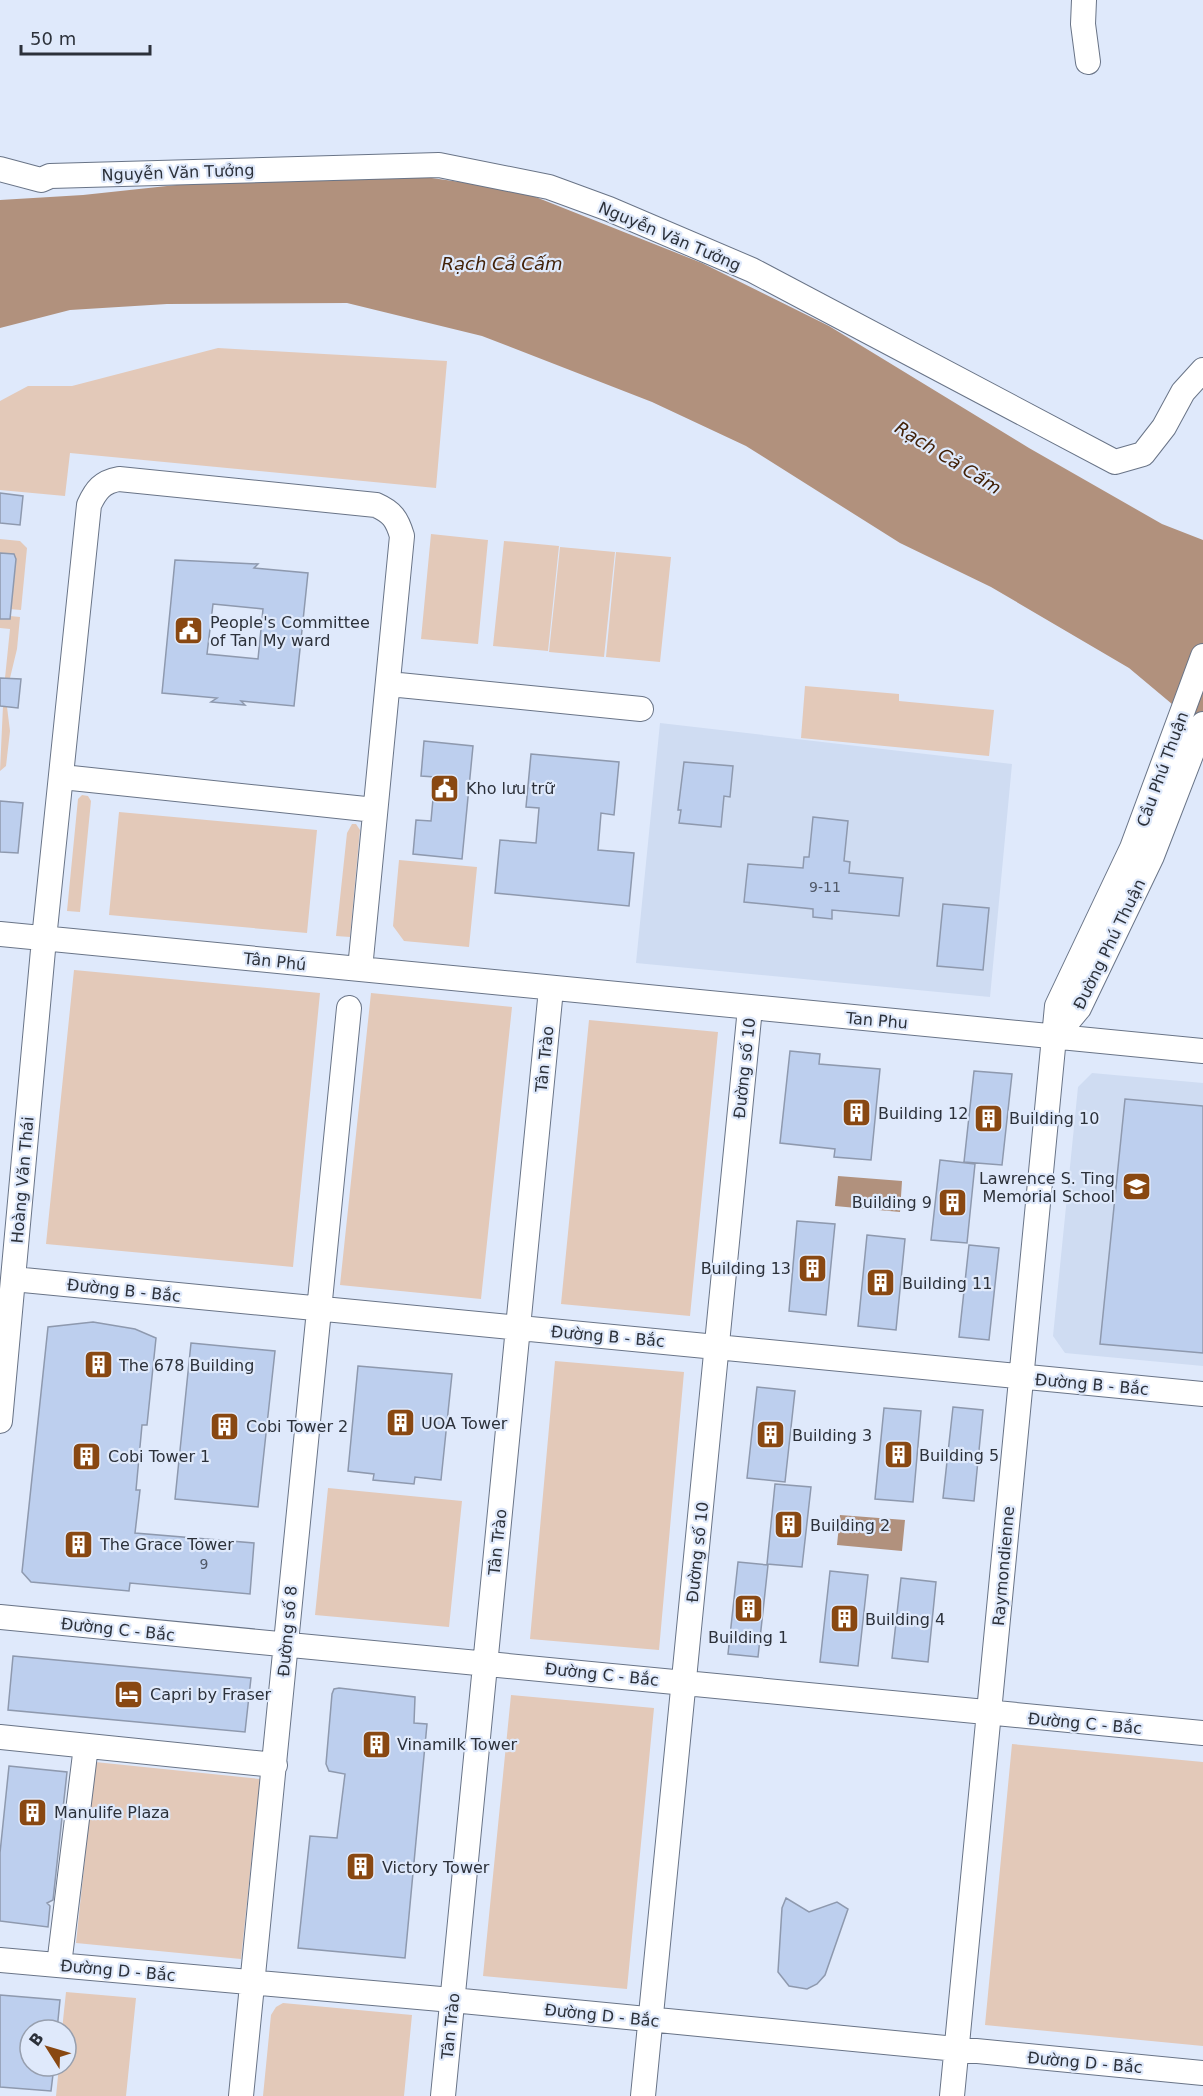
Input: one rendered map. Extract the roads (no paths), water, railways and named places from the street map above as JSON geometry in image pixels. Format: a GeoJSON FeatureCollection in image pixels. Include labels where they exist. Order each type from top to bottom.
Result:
{"type":"FeatureCollection","features":[{"type":"Feature","properties":{"kind":"street"},"geometry":{"type":"LineString","coordinates":[[1084,0],[1083,24],[1088,62]]}},
{"type":"Feature","properties":{"kind":"street","name":"Nguyễn Văn Tưởng"},"geometry":{"type":"LineString","coordinates":[[0,160],[43,170],[50,176]]}},
{"type":"Feature","properties":{"kind":"street","name":"Nguyễn Văn Tưởng"},"geometry":{"type":"LineString","coordinates":[[0,169],[41,180],[50,176],[439,165],[549,188],[609,209],[752,270],[1115,462],[1143,454],[1164,427],[1183,392],[1203,370]]}},
{"type":"Feature","properties":{"kind":"street","name":"Hoàng Văn Thái"},"geometry":{"type":"LineString","coordinates":[[0,1421],[44,939],[89,505],[95,491],[107,481],[119,479],[376,505],[389,510],[398,521],[402,536],[389,684]]}},
{"type":"Feature","properties":{"kind":"street","name":"Cầu Phú Thuận"},"geometry":{"type":"LineString","coordinates":[[1142,852],[1203,656]]}},
{"type":"Feature","properties":{"kind":"street"},"geometry":{"type":"LineString","coordinates":[[360,969],[389,684],[641,709]]}},
{"type":"Feature","properties":{"kind":"street","name":"Cầu Phú Thuận"},"geometry":{"type":"LineString","coordinates":[[1142,852],[1203,724]]}},
{"type":"Feature","properties":{"kind":"street"},"geometry":{"type":"LineString","coordinates":[[62,777],[375,810]]}},
{"type":"Feature","properties":{"kind":"street","name":"Đường Phú Thuận"},"geometry":{"type":"LineString","coordinates":[[1055,1037],[1057,1006],[1142,852]]}},
{"type":"Feature","properties":{"kind":"street","name":"Tân Phú"},"geometry":{"type":"LineString","coordinates":[[0,934],[551,988]]}},
{"type":"Feature","properties":{"kind":"street","name":"Tan Phu"},"geometry":{"type":"LineString","coordinates":[[551,988],[1203,1051]]}},
{"type":"Feature","properties":{"kind":"street","name":"Tân Trào"},"geometry":{"type":"LineString","coordinates":[[443,2096],[551,988]]}},
{"type":"Feature","properties":{"kind":"street","name":"Đường số 8"},"geometry":{"type":"LineString","coordinates":[[241,2096],[349,1008]]}},
{"type":"Feature","properties":{"kind":"street","name":"Đường số 10"},"geometry":{"type":"LineString","coordinates":[[643,2096],[750,1008]]}},
{"type":"Feature","properties":{"kind":"street","name":"Raymondienne"},"geometry":{"type":"LineString","coordinates":[[952,2096],[1055,1037]]}},
{"type":"Feature","properties":{"kind":"street","name":"Đường B - Bắc"},"geometry":{"type":"LineString","coordinates":[[13,1279],[1203,1394]]}},
{"type":"Feature","properties":{"kind":"street","name":"Đường C - Bắc"},"geometry":{"type":"LineString","coordinates":[[0,1617],[1203,1733]]}},
{"type":"Feature","properties":{"kind":"street"},"geometry":{"type":"LineString","coordinates":[[0,1737],[275,1765]]}},
{"type":"Feature","properties":{"kind":"street"},"geometry":{"type":"LineString","coordinates":[[59,1965],[86,1746]]}},
{"type":"Feature","properties":{"kind":"street","name":"Đường D - Bắc"},"geometry":{"type":"LineString","coordinates":[[0,1960],[452,2000],[1203,2073]]}},
{"type":"Feature","properties":{"kind":"water","name":"Rạch Cả Cấm"},"geometry":{"type":"Polygon","coordinates":[[[382,171],[518,190],[702,263],[829,326],[1029,448],[1162,524],[1203,540],[1203,730],[1129,668],[991,587],[900,543],[746,446],[652,402],[482,336],[347,303],[167,304],[70,310],[0,328],[0,200],[83,195],[223,180],[382,171]]]}},
{"type":"Feature","properties":{"kind":"water"},"geometry":{"type":"Polygon","coordinates":[[[838,1176],[902,1181],[900,1212],[835,1206],[838,1176]]]}},
{"type":"Feature","properties":{"kind":"water"},"geometry":{"type":"Polygon","coordinates":[[[840,1515],[905,1520],[902,1551],[837,1545],[840,1515]]]}},
{"type":"Feature","properties":{"kind":"place","name":"People's Committee of Tan My ward"},"geometry":{"type":"Point","coordinates":[189,631]}},
{"type":"Feature","properties":{"kind":"place","name":"Kho lưu trữ"},"geometry":{"type":"Point","coordinates":[445,788]}},
{"type":"Feature","properties":{"kind":"place","name":"Building 12"},"geometry":{"type":"Point","coordinates":[857,1113]}},
{"type":"Feature","properties":{"kind":"place","name":"Building 10"},"geometry":{"type":"Point","coordinates":[988,1118]}},
{"type":"Feature","properties":{"kind":"place","name":"Lawrence S. Ting Memorial School"},"geometry":{"type":"Point","coordinates":[1136,1187]}},
{"type":"Feature","properties":{"kind":"place","name":"Building 9"},"geometry":{"type":"Point","coordinates":[953,1202]}},
{"type":"Feature","properties":{"kind":"place","name":"Building 13"},"geometry":{"type":"Point","coordinates":[812,1268]}},
{"type":"Feature","properties":{"kind":"place","name":"Building 11"},"geometry":{"type":"Point","coordinates":[881,1283]}},
{"type":"Feature","properties":{"kind":"place","name":"The 678 Building"},"geometry":{"type":"Point","coordinates":[98,1365]}},
{"type":"Feature","properties":{"kind":"place","name":"UOA Tower"},"geometry":{"type":"Point","coordinates":[400,1423]}},
{"type":"Feature","properties":{"kind":"place","name":"Cobi Tower 2"},"geometry":{"type":"Point","coordinates":[225,1426]}},
{"type":"Feature","properties":{"kind":"place","name":"Building 3"},"geometry":{"type":"Point","coordinates":[771,1435]}},
{"type":"Feature","properties":{"kind":"place","name":"Building 5"},"geometry":{"type":"Point","coordinates":[898,1455]}},
{"type":"Feature","properties":{"kind":"place","name":"Cobi Tower 1"},"geometry":{"type":"Point","coordinates":[87,1456]}},
{"type":"Feature","properties":{"kind":"place","name":"Building 2"},"geometry":{"type":"Point","coordinates":[789,1525]}},
{"type":"Feature","properties":{"kind":"place","name":"The Grace Tower"},"geometry":{"type":"Point","coordinates":[79,1544]}},
{"type":"Feature","properties":{"kind":"place","name":"Building 1"},"geometry":{"type":"Point","coordinates":[748,1609]}},
{"type":"Feature","properties":{"kind":"place","name":"Building 4"},"geometry":{"type":"Point","coordinates":[844,1619]}},
{"type":"Feature","properties":{"kind":"place","name":"Capri by Fraser"},"geometry":{"type":"Point","coordinates":[129,1694]}},
{"type":"Feature","properties":{"kind":"place","name":"Vinamilk Tower"},"geometry":{"type":"Point","coordinates":[376,1744]}},
{"type":"Feature","properties":{"kind":"place","name":"Manulife Plaza"},"geometry":{"type":"Point","coordinates":[33,1812]}},
{"type":"Feature","properties":{"kind":"place","name":"Victory Tower"},"geometry":{"type":"Point","coordinates":[361,1867]}}]}
